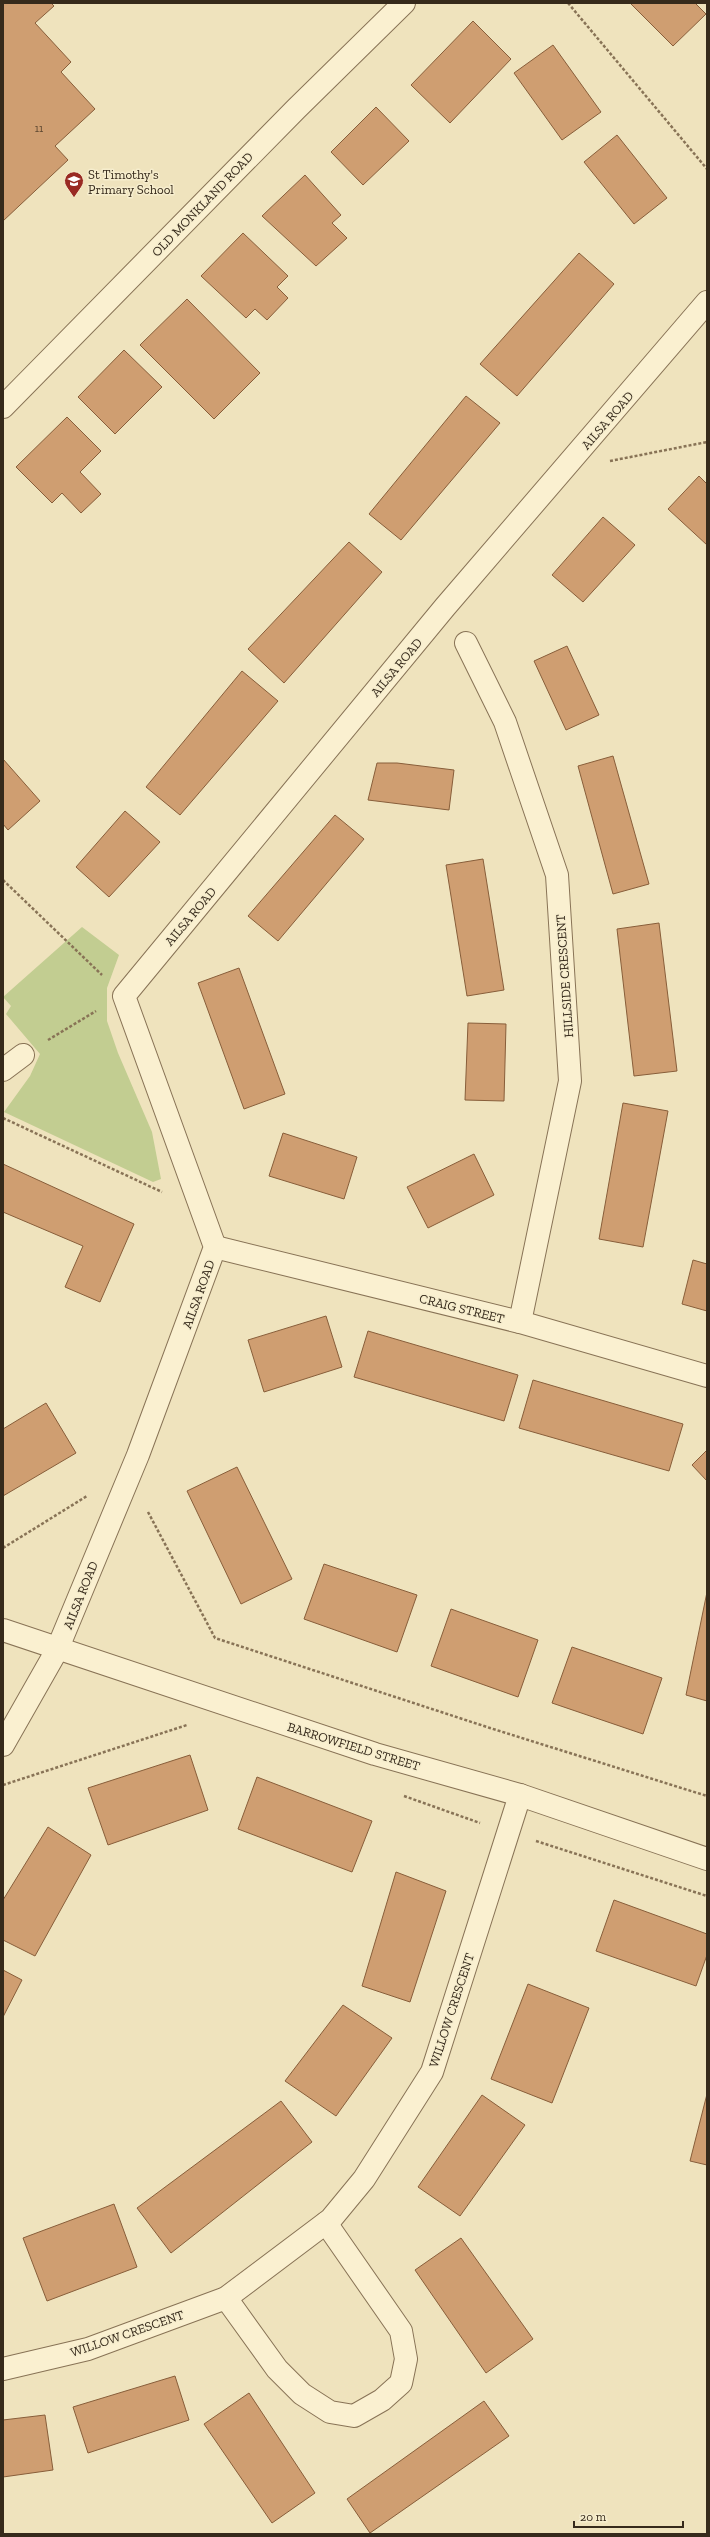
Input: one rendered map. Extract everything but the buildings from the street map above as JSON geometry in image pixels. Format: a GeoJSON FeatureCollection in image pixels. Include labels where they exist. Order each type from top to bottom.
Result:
{"type":"FeatureCollection","features":[{"type":"Feature","properties":{"kind":"street","name":"OLD MONKLAND ROAD"},"geometry":{"type":"LineString","coordinates":[[3,407],[296,109],[404,3]]}},
{"type":"Feature","properties":{"kind":"street","name":"AILSA ROAD"},"geometry":{"type":"LineString","coordinates":[[3,1744],[58,1650],[128,1475],[215,1247],[124,996],[445,607],[704,316]]}},
{"type":"Feature","properties":{"kind":"street","name":"HILLSIDE CRESCENT"},"geometry":{"type":"LineString","coordinates":[[466,643],[506,722],[557,875],[570,1081],[520,1322]]}},
{"type":"Feature","properties":{"kind":"street"},"geometry":{"type":"LineString","coordinates":[[3,1070],[23,1055]]}},
{"type":"Feature","properties":{"kind":"street","name":"CRAIG STREET"},"geometry":{"type":"LineString","coordinates":[[215,1247],[520,1322],[707,1376]]}},
{"type":"Feature","properties":{"kind":"street","name":"BARROWFIELD STREET"},"geometry":{"type":"LineString","coordinates":[[3,1630],[58,1650],[375,1754],[520,1795],[707,1858]]}},
{"type":"Feature","properties":{"kind":"street","name":"WILLOW CRESCENT"},"geometry":{"type":"LineString","coordinates":[[3,2369],[88,2349],[226,2298],[326,2224],[364,2179],[432,2072],[506,1833],[520,1795]]}},
{"type":"Feature","properties":{"kind":"street"},"geometry":{"type":"LineString","coordinates":[[226,2298],[277,2369],[308,2398],[330,2412],[354,2416],[382,2400],[401,2383],[406,2359],[401,2332],[326,2224]]}},
{"type":"Feature","properties":{"kind":"path"},"geometry":{"type":"LineString","coordinates":[[568,3],[707,169]]}},
{"type":"Feature","properties":{"kind":"path"},"geometry":{"type":"LineString","coordinates":[[608,462],[707,442]]}},
{"type":"Feature","properties":{"kind":"path"},"geometry":{"type":"LineString","coordinates":[[3,880],[124,996]]}},
{"type":"Feature","properties":{"kind":"path"},"geometry":{"type":"LineString","coordinates":[[23,1055],[101,1007],[131,1017]]}},
{"type":"Feature","properties":{"kind":"path"},"geometry":{"type":"LineString","coordinates":[[3,1118],[201,1210]]}},
{"type":"Feature","properties":{"kind":"path"},"geometry":{"type":"LineString","coordinates":[[128,1475],[215,1638],[490,1728],[707,1796]]}},
{"type":"Feature","properties":{"kind":"path"},"geometry":{"type":"LineString","coordinates":[[3,1548],[90,1494]]}},
{"type":"Feature","properties":{"kind":"path"},"geometry":{"type":"LineString","coordinates":[[3,1785],[190,1725]]}},
{"type":"Feature","properties":{"kind":"path"},"geometry":{"type":"LineString","coordinates":[[403,1796],[506,1833],[546,1844],[707,1896]]}},
{"type":"Feature","properties":{"kind":"green space"},"geometry":{"type":"Polygon","coordinates":[[[82,927],[119,955],[107,988],[107,1021],[118,1053],[152,1132],[161,1179],[153,1182],[4,1112],[30,1076],[40,1054],[6,1014],[11,1006],[3,997],[82,927]]]}},
{"type":"Feature","properties":{"kind":"place","name":"St Timothy's Primary School"},"geometry":{"type":"Point","coordinates":[74,198]}}]}
